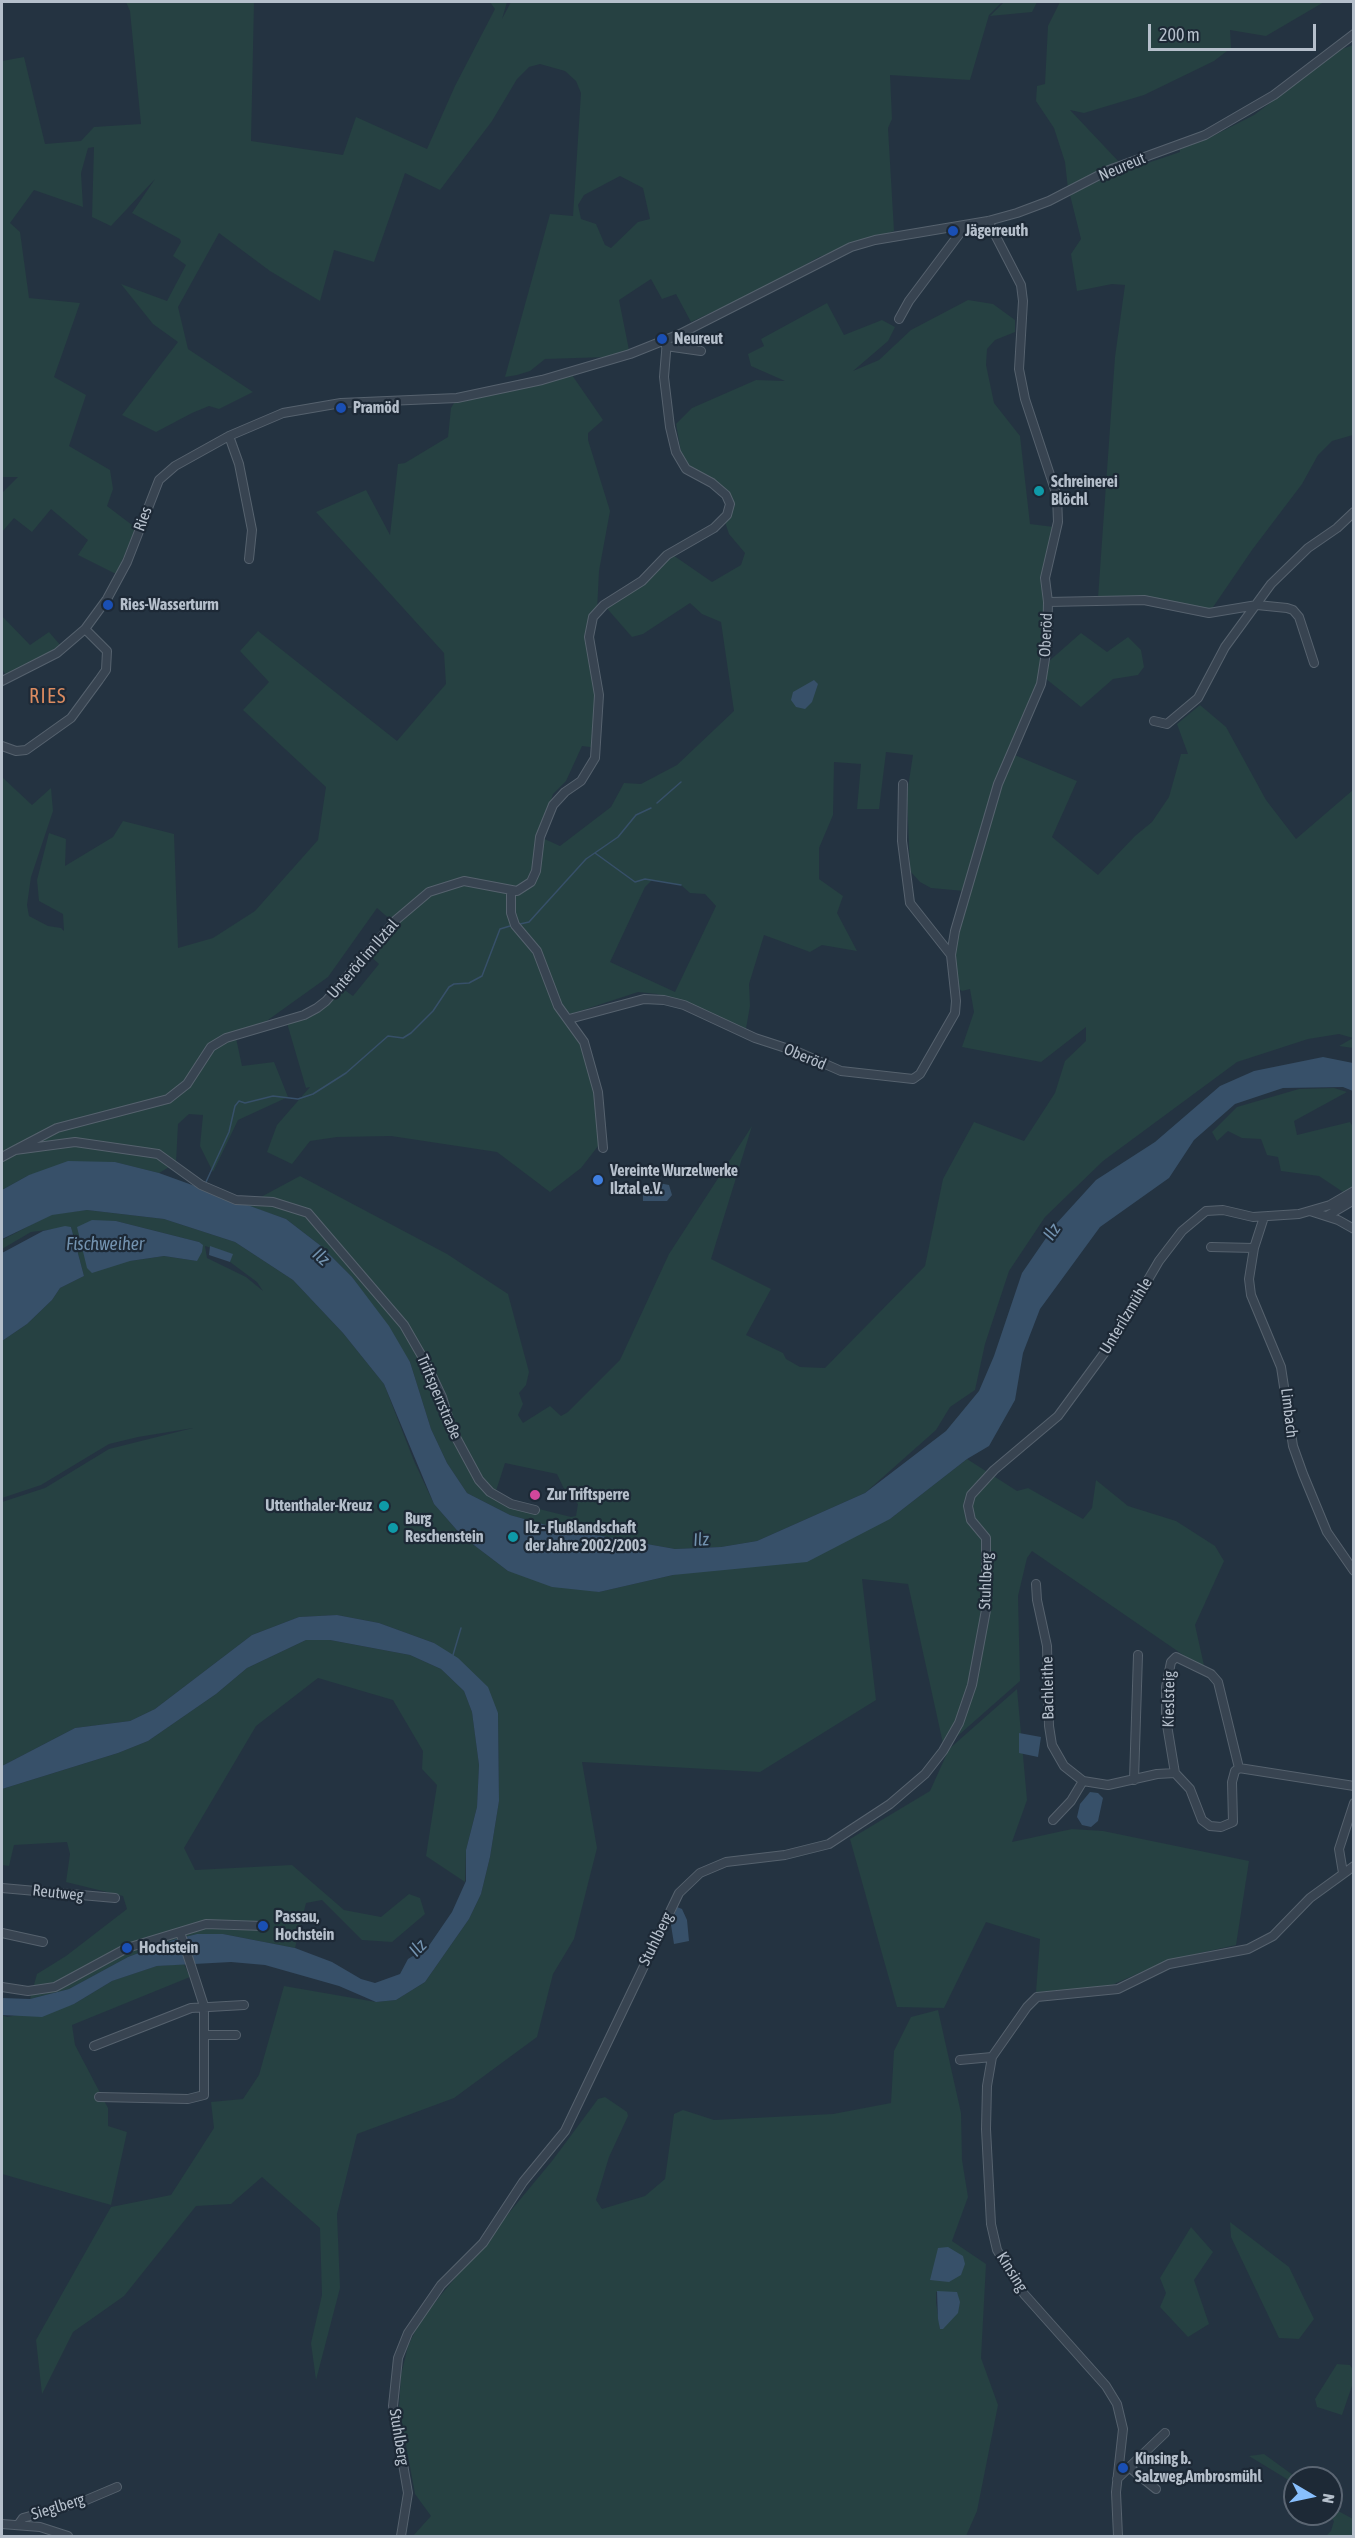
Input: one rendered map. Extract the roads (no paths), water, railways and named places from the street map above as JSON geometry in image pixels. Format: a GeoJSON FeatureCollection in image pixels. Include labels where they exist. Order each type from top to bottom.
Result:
{"type":"FeatureCollection","features":[{"type":"Feature","properties":{"kind":"street","name":"Neureut"},"geometry":{"type":"LineString","coordinates":[[447,399],[542,380],[667,343],[851,247],[874,240],[988,221],[1049,201],[1110,170],[1205,135],[1254,108],[1353,34]]}},
{"type":"Feature","properties":{"kind":"street"},"geometry":{"type":"LineString","coordinates":[[988,221],[1021,285],[1023,301],[1019,369],[1025,399],[1057,496],[1058,522],[1045,578],[1048,602]]}},
{"type":"Feature","properties":{"kind":"street"},"geometry":{"type":"LineString","coordinates":[[899,319],[966,225]]}},
{"type":"Feature","properties":{"kind":"street","name":"Neureut"},"geometry":{"type":"LineString","coordinates":[[667,343],[701,351]]}},
{"type":"Feature","properties":{"kind":"street"},"geometry":{"type":"LineString","coordinates":[[603,1148],[598,1092],[584,1042],[554,997],[537,951],[515,925],[511,913],[511,891],[521,889],[531,882],[536,871],[540,837],[553,805],[565,792],[581,781],[591,766],[598,736],[599,695],[589,637],[593,617],[604,605],[642,581],[666,555],[721,522],[727,515],[729,504],[726,495],[712,483],[686,469],[680,462],[670,427],[665,391],[667,343]]}},
{"type":"Feature","properties":{"kind":"street","name":"Ries"},"geometry":{"type":"LineString","coordinates":[[2,681],[57,653],[85,629],[107,599],[127,562],[159,480],[175,466],[229,436],[283,413],[328,405],[381,400],[447,399]]}},
{"type":"Feature","properties":{"kind":"street"},"geometry":{"type":"LineString","coordinates":[[229,436],[239,464],[252,530],[252,549],[249,560]]}},
{"type":"Feature","properties":{"kind":"street"},"geometry":{"type":"LineString","coordinates":[[1154,721],[1167,723],[1198,698],[1225,647],[1271,584],[1353,512]]}},
{"type":"Feature","properties":{"kind":"street","name":"Oberöd"},"geometry":{"type":"LineString","coordinates":[[569,1019],[644,999],[664,1000],[684,1005],[755,1038],[798,1052],[841,1071],[914,1079],[920,1074],[955,1013],[957,1001],[951,955],[962,900],[998,784],[1041,684],[1047,646],[1048,602],[1144,600],[1209,613],[1257,605],[1293,610],[1299,617],[1314,663]]}},
{"type":"Feature","properties":{"kind":"street"},"geometry":{"type":"LineString","coordinates":[[2,746],[16,751],[26,750],[71,718],[99,680],[105,670],[106,651],[85,629]]}},
{"type":"Feature","properties":{"kind":"street"},"geometry":{"type":"LineString","coordinates":[[903,784],[902,841],[910,903],[951,955]]}},
{"type":"Feature","properties":{"kind":"street","name":"Unteröd im Ilztal"},"geometry":{"type":"LineString","coordinates":[[15,1150],[57,1128],[168,1099],[187,1084],[211,1047],[226,1038],[304,1015],[317,1008],[332,994],[375,943],[424,894],[464,881],[511,891]]}},
{"type":"Feature","properties":{"kind":"street","name":"Triftsperrstraße"},"geometry":{"type":"LineString","coordinates":[[2,1157],[15,1150],[75,1142],[158,1155],[201,1185],[236,1200],[273,1202],[308,1213],[404,1325],[427,1365],[442,1397],[452,1430],[479,1480],[490,1492],[511,1504],[535,1510]]}},
{"type":"Feature","properties":{"kind":"street"},"geometry":{"type":"LineString","coordinates":[[1310,1211],[1330,1204],[1353,1191]]}},
{"type":"Feature","properties":{"kind":"street"},"geometry":{"type":"LineString","coordinates":[[1327,1216],[1353,1200]]}},
{"type":"Feature","properties":{"kind":"street","name":"Unterilzmühle"},"geometry":{"type":"LineString","coordinates":[[971,1495],[994,1470],[1058,1416],[1108,1348],[1159,1261],[1197,1216],[1214,1210],[1248,1217],[1310,1211]]}},
{"type":"Feature","properties":{"kind":"street"},"geometry":{"type":"LineString","coordinates":[[1310,1211],[1327,1216],[1353,1229]]}},
{"type":"Feature","properties":{"kind":"street","name":"Limbach"},"geometry":{"type":"LineString","coordinates":[[1264,1217],[1254,1248],[1250,1280],[1251,1295],[1281,1367],[1293,1446],[1327,1532],[1353,1570]]}},
{"type":"Feature","properties":{"kind":"street"},"geometry":{"type":"LineString","coordinates":[[1211,1247],[1254,1248]]}},
{"type":"Feature","properties":{"kind":"street","name":"Stuhlberg"},"geometry":{"type":"LineString","coordinates":[[401,2536],[408,2493],[393,2406],[398,2358],[408,2333],[441,2285],[483,2243],[523,2182],[565,2131],[680,1893],[700,1873],[726,1862],[785,1855],[829,1844],[890,1804],[925,1774],[944,1751],[959,1723],[972,1685],[986,1610],[986,1538],[970,1520],[968,1506],[971,1495]]}},
{"type":"Feature","properties":{"kind":"street","name":"Bachleithe"},"geometry":{"type":"LineString","coordinates":[[1036,1584],[1037,1600],[1047,1646],[1049,1726],[1052,1745],[1068,1771],[1083,1781]]}},
{"type":"Feature","properties":{"kind":"street","name":"Kieslsteig"},"geometry":{"type":"LineString","coordinates":[[1134,1780],[1138,1655]]}},
{"type":"Feature","properties":{"kind":"street","name":"Kieslsteig"},"geometry":{"type":"LineString","coordinates":[[1175,1773],[1166,1719],[1166,1687],[1168,1670],[1176,1657],[1211,1674],[1218,1682],[1239,1768]]}},
{"type":"Feature","properties":{"kind":"street"},"geometry":{"type":"LineString","coordinates":[[1053,1820],[1071,1801],[1083,1781],[1108,1785],[1157,1774],[1175,1773],[1190,1789],[1195,1808],[1205,1823],[1221,1827],[1233,1822],[1232,1782],[1235,1771],[1239,1768],[1353,1786]]}},
{"type":"Feature","properties":{"kind":"street"},"geometry":{"type":"LineString","coordinates":[[1353,1803],[1339,1849],[1343,1873],[1353,1866]]}},
{"type":"Feature","properties":{"kind":"street","name":"Kinsing"},"geometry":{"type":"LineString","coordinates":[[1119,2536],[1117,2480],[1123,2428],[1117,2404],[1106,2386],[1024,2294],[997,2250],[991,2224],[986,2129],[987,2086],[992,2058],[1027,2007],[1037,1998],[1118,1989],[1169,1964],[1255,1946],[1273,1936],[1311,1898],[1343,1873]]}},
{"type":"Feature","properties":{"kind":"street","name":"Reutweg"},"geometry":{"type":"LineString","coordinates":[[2,1888],[115,1898]]}},
{"type":"Feature","properties":{"kind":"street"},"geometry":{"type":"LineString","coordinates":[[2,1986],[28,1992],[55,1987],[117,1952],[181,1934],[206,1924],[263,1926]]}},
{"type":"Feature","properties":{"kind":"street"},"geometry":{"type":"LineString","coordinates":[[2,1933],[43,1942]]}},
{"type":"Feature","properties":{"kind":"street"},"geometry":{"type":"LineString","coordinates":[[99,2097],[188,2099],[204,2095],[204,2006],[181,1934]]}},
{"type":"Feature","properties":{"kind":"street"},"geometry":{"type":"LineString","coordinates":[[94,2046],[176,2012],[204,2006],[244,2005]]}},
{"type":"Feature","properties":{"kind":"street"},"geometry":{"type":"LineString","coordinates":[[205,2035],[236,2035]]}},
{"type":"Feature","properties":{"kind":"street"},"geometry":{"type":"LineString","coordinates":[[960,2061],[992,2058]]}},
{"type":"Feature","properties":{"kind":"street"},"geometry":{"type":"LineString","coordinates":[[1117,2480],[1165,2433]]}},
{"type":"Feature","properties":{"kind":"street"},"geometry":{"type":"LineString","coordinates":[[1130,2468],[1156,2488]]}},
{"type":"Feature","properties":{"kind":"street","name":"Sieglberg"},"geometry":{"type":"LineString","coordinates":[[2,2524],[18,2525],[23,2518],[84,2501],[117,2487]]}},
{"type":"Feature","properties":{"kind":"street"},"geometry":{"type":"LineString","coordinates":[[18,2525],[40,2527],[68,2536]]}},
{"type":"Feature","properties":{"kind":"water"},"geometry":{"type":"Polygon","coordinates":[[[814,680],[818,684],[812,702],[805,709],[796,707],[791,700],[793,692],[814,680]]]}},
{"type":"Feature","properties":{"kind":"water","name":"Ilz"},"geometry":{"type":"Polygon","coordinates":[[[1323,1057],[1353,1063],[1353,1091],[1343,1087],[1283,1088],[1235,1104],[1194,1140],[1169,1178],[1100,1227],[1040,1309],[1023,1353],[1015,1400],[989,1446],[967,1459],[890,1519],[807,1562],[673,1575],[599,1592],[552,1587],[508,1571],[462,1536],[434,1504],[384,1384],[343,1333],[293,1280],[235,1242],[164,1219],[87,1210],[52,1215],[2,1239],[2,1190],[29,1175],[68,1161],[115,1162],[159,1173],[286,1219],[321,1246],[352,1277],[389,1326],[410,1362],[431,1429],[447,1463],[467,1493],[510,1515],[557,1528],[675,1549],[721,1547],[757,1541],[865,1493],[946,1431],[979,1391],[994,1356],[1022,1273],[1055,1225],[1096,1180],[1155,1142],[1220,1086],[1254,1071],[1323,1057]]]}},
{"type":"Feature","properties":{"kind":"water"},"geometry":{"type":"Polygon","coordinates":[[[659,1183],[669,1185],[672,1195],[667,1201],[643,1201],[643,1193],[648,1185],[659,1183]]]}},
{"type":"Feature","properties":{"kind":"water","name":"Fischweiher"},"geometry":{"type":"Polygon","coordinates":[[[92,1220],[116,1221],[199,1242],[203,1245],[202,1252],[197,1261],[164,1256],[130,1261],[92,1273],[87,1268],[77,1227],[92,1220]]]}},
{"type":"Feature","properties":{"kind":"water","name":"Fischweiher"},"geometry":{"type":"Polygon","coordinates":[[[65,1226],[71,1227],[84,1276],[60,1288],[52,1300],[27,1324],[2,1341],[2,1253],[43,1231],[65,1226]]]}},
{"type":"Feature","properties":{"kind":"water"},"geometry":{"type":"Polygon","coordinates":[[[210,1246],[233,1254],[230,1262],[209,1255],[210,1246]]]}},
{"type":"Feature","properties":{"kind":"water"},"geometry":{"type":"Polygon","coordinates":[[[337,1615],[379,1623],[434,1643],[458,1658],[488,1687],[498,1713],[499,1801],[490,1857],[481,1894],[469,1919],[425,1982],[396,2000],[376,2002],[339,1986],[265,1965],[231,1962],[157,1966],[112,1981],[74,2004],[42,2017],[2,2015],[2,1998],[30,1999],[69,1989],[128,1957],[173,1940],[197,1934],[223,1934],[295,1948],[332,1962],[361,1979],[375,1983],[400,1974],[408,1959],[428,1947],[452,1912],[466,1881],[466,1850],[477,1807],[479,1765],[472,1712],[464,1691],[441,1669],[410,1655],[330,1640],[306,1640],[247,1668],[216,1694],[148,1741],[118,1753],[2,1789],[2,1766],[75,1728],[130,1721],[155,1709],[252,1635],[299,1617],[337,1615]]]}},
{"type":"Feature","properties":{"kind":"water"},"geometry":{"type":"Polygon","coordinates":[[[1019,1733],[1041,1737],[1038,1757],[1019,1753],[1019,1733]]]}},
{"type":"Feature","properties":{"kind":"water"},"geometry":{"type":"Polygon","coordinates":[[[1090,1792],[1098,1793],[1103,1798],[1098,1821],[1091,1827],[1082,1825],[1077,1817],[1080,1804],[1090,1792]]]}},
{"type":"Feature","properties":{"kind":"water"},"geometry":{"type":"Polygon","coordinates":[[[677,1907],[682,1909],[687,1920],[689,1941],[674,1944],[671,1925],[677,1907]]]}},
{"type":"Feature","properties":{"kind":"water"},"geometry":{"type":"Polygon","coordinates":[[[948,2247],[963,2256],[965,2264],[961,2275],[949,2282],[930,2280],[938,2248],[948,2247]]]}},
{"type":"Feature","properties":{"kind":"water"},"geometry":{"type":"Polygon","coordinates":[[[937,2291],[957,2292],[960,2302],[958,2313],[943,2329],[940,2329],[938,2319],[937,2291]]]}},
{"type":"Feature","properties":{"kind":"waterway"},"geometry":{"type":"LineString","coordinates":[[657,803],[681,782]]}},
{"type":"Feature","properties":{"kind":"waterway"},"geometry":{"type":"LineString","coordinates":[[520,924],[529,922],[586,859],[618,837],[636,815],[651,808]]}},
{"type":"Feature","properties":{"kind":"waterway"},"geometry":{"type":"LineString","coordinates":[[595,853],[635,882],[645,879],[681,885]]}},
{"type":"Feature","properties":{"kind":"waterway"},"geometry":{"type":"LineString","coordinates":[[206,1182],[229,1132],[235,1106],[239,1101],[245,1103],[273,1096],[298,1099],[313,1094],[346,1073],[388,1036],[403,1038],[411,1033],[433,1011],[449,987],[454,984],[469,983],[482,976],[500,929],[510,926]]}},
{"type":"Feature","properties":{"kind":"waterway"},"geometry":{"type":"LineString","coordinates":[[453,1655],[461,1628]]}},
{"type":"Feature","properties":{"kind":"place","name":"Jägerreuth"},"geometry":{"type":"Point","coordinates":[953,231]}},
{"type":"Feature","properties":{"kind":"place","name":"Neureut"},"geometry":{"type":"Point","coordinates":[662,339]}},
{"type":"Feature","properties":{"kind":"place","name":"Pramöd"},"geometry":{"type":"Point","coordinates":[341,408]}},
{"type":"Feature","properties":{"kind":"place","name":"Schreinerei Blöchl"},"geometry":{"type":"Point","coordinates":[1039,491]}},
{"type":"Feature","properties":{"kind":"place","name":"Ries-Wasserturm"},"geometry":{"type":"Point","coordinates":[108,605]}},
{"type":"Feature","properties":{"kind":"place","name":"Vereinte Wurzelwerke Ilztal e.V."},"geometry":{"type":"Point","coordinates":[598,1180]}},
{"type":"Feature","properties":{"kind":"place","name":"Zur Triftsperre"},"geometry":{"type":"Point","coordinates":[535,1495]}},
{"type":"Feature","properties":{"kind":"place","name":"Uttenthaler-Kreuz"},"geometry":{"type":"Point","coordinates":[384,1506]}},
{"type":"Feature","properties":{"kind":"place","name":"Burg Reschenstein"},"geometry":{"type":"Point","coordinates":[393,1528]}},
{"type":"Feature","properties":{"kind":"place","name":"Ilz - Flußlandschaft der Jahre 2002/2003"},"geometry":{"type":"Point","coordinates":[513,1537]}},
{"type":"Feature","properties":{"kind":"place","name":"Passau, Hochstein"},"geometry":{"type":"Point","coordinates":[263,1926]}},
{"type":"Feature","properties":{"kind":"place","name":"Hochstein"},"geometry":{"type":"Point","coordinates":[127,1948]}},
{"type":"Feature","properties":{"kind":"place","name":"Kinsing b. Salzweg,Ambrosmühl"},"geometry":{"type":"Point","coordinates":[1123,2468]}},
{"type":"Feature","properties":{"kind":"district","name":"RIES"},"geometry":{"type":"Point","coordinates":[48,697]}}]}
